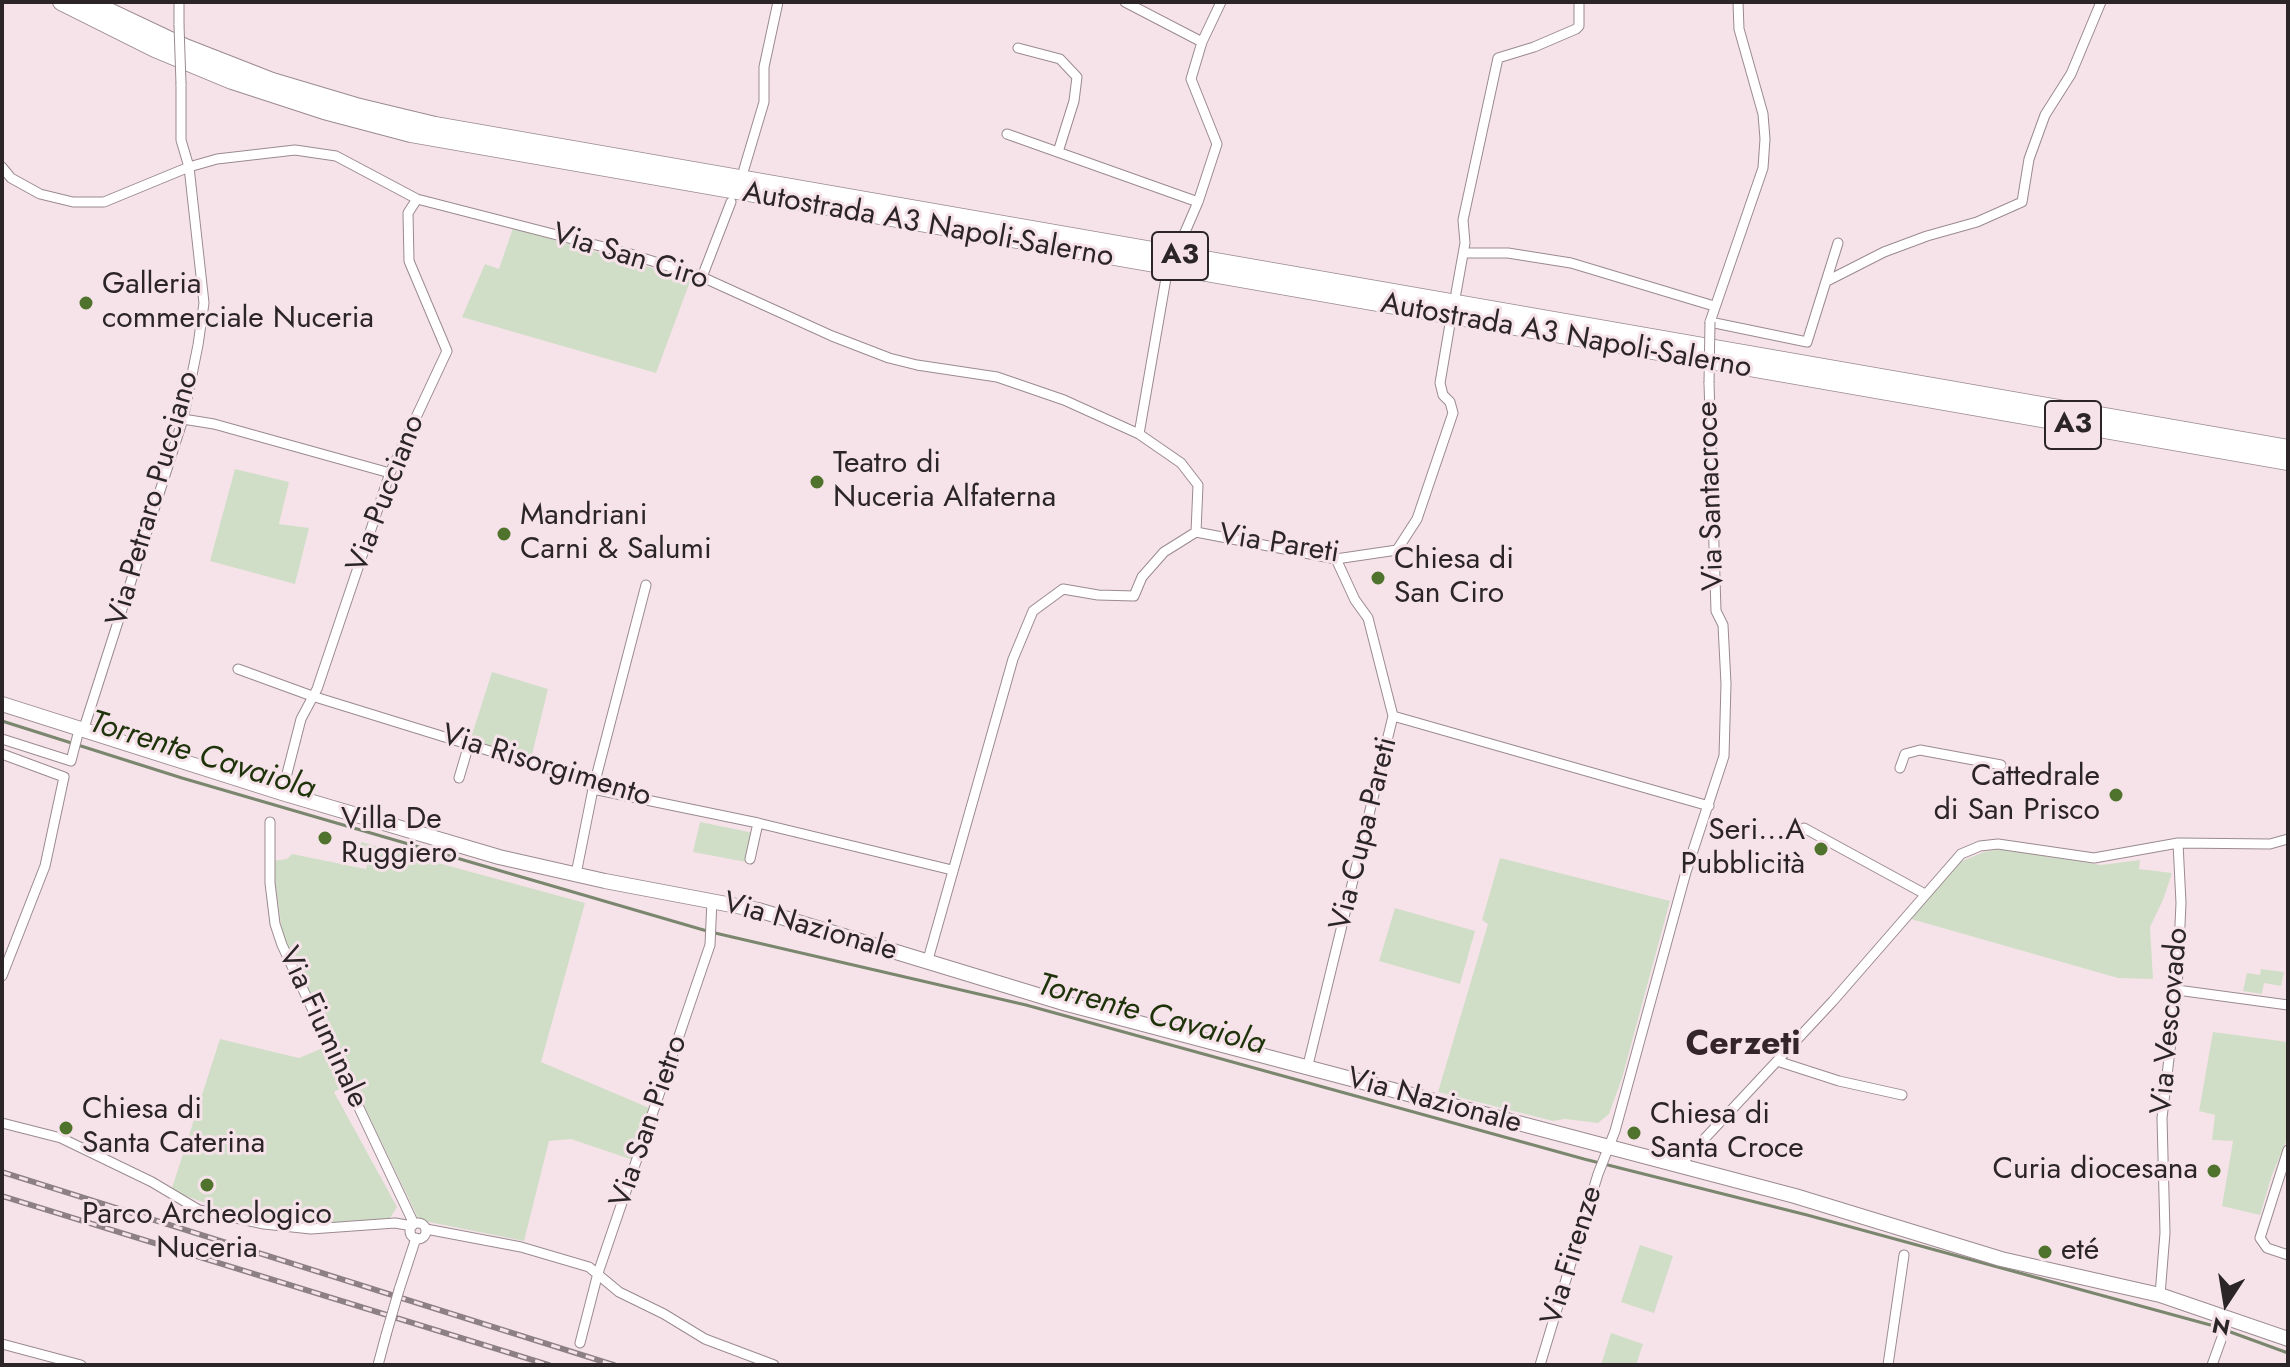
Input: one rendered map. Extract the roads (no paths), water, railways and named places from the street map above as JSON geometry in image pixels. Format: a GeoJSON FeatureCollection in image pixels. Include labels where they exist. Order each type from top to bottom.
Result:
{"type":"FeatureCollection","features":[{"type":"Feature","properties":{"kind":"highway","name":"Autostrada A3 Napoli-Salerno"},"geometry":{"type":"LineString","coordinates":[[61,2],[155,49],[232,81],[324,111],[411,134],[2288,462]]}},
{"type":"Feature","properties":{"kind":"highway","name":"Autostrada A3 Napoli-Salerno"},"geometry":{"type":"LineString","coordinates":[[90,2],[185,47],[272,81],[435,125],[2288,448]]}},
{"type":"Feature","properties":{"kind":"main road","name":"Via Nazionale"},"geometry":{"type":"LineString","coordinates":[[2,704],[80,732],[499,857],[712,908],[805,923],[1067,1004],[1611,1150],[1795,1196],[2001,1259],[2160,1295],[2228,1321],[2288,1339]]}},
{"type":"Feature","properties":{"kind":"street","name":"Via Petraro Pucciano"},"geometry":{"type":"LineString","coordinates":[[2,739],[71,761],[183,419],[204,303],[189,167],[181,140],[179,2]]}},
{"type":"Feature","properties":{"kind":"street"},"geometry":{"type":"LineString","coordinates":[[744,169],[764,102],[764,67],[778,2]]}},
{"type":"Feature","properties":{"kind":"street"},"geometry":{"type":"LineString","coordinates":[[1125,2],[1202,42]]}},
{"type":"Feature","properties":{"kind":"street"},"geometry":{"type":"LineString","coordinates":[[1179,246],[1198,202],[1217,144],[1191,79],[1202,42],[1221,2]]}},
{"type":"Feature","properties":{"kind":"street"},"geometry":{"type":"LineString","coordinates":[[1456,293],[1465,243],[1463,220],[1498,58],[1576,29],[1579,26],[1579,2]]}},
{"type":"Feature","properties":{"kind":"street","name":"Via Santacroce"},"geometry":{"type":"LineString","coordinates":[[1611,1150],[1686,872],[1724,756],[1726,684],[1723,625],[1716,611],[1710,322],[1756,193],[1763,168],[1765,139],[1763,114],[1739,29],[1738,2]]}},
{"type":"Feature","properties":{"kind":"street"},"geometry":{"type":"LineString","coordinates":[[1827,281],[1884,252],[1977,222],[2022,202],[2029,159],[2045,115],[2071,74],[2101,2]]}},
{"type":"Feature","properties":{"kind":"street"},"geometry":{"type":"LineString","coordinates":[[1018,48],[1060,59],[1077,77],[1074,101],[1058,152]]}},
{"type":"Feature","properties":{"kind":"street"},"geometry":{"type":"LineString","coordinates":[[1007,134],[1198,202]]}},
{"type":"Feature","properties":{"kind":"street","name":"Via San Ciro"},"geometry":{"type":"LineString","coordinates":[[2,167],[11,178],[40,194],[73,202],[104,202],[189,167],[217,159],[295,150],[336,156],[417,199],[627,253],[702,277],[832,336],[889,358],[997,377],[1064,400],[1139,434],[1181,463],[1198,485],[1196,532]]}},
{"type":"Feature","properties":{"kind":"street","name":"Via Pucciano"},"geometry":{"type":"LineString","coordinates":[[282,793],[301,719],[317,689],[390,473],[447,351],[409,261],[408,213],[417,199]]}},
{"type":"Feature","properties":{"kind":"street"},"geometry":{"type":"LineString","coordinates":[[702,277],[731,202]]}},
{"type":"Feature","properties":{"kind":"street"},"geometry":{"type":"LineString","coordinates":[[1710,322],[1807,342],[1838,243]]}},
{"type":"Feature","properties":{"kind":"street"},"geometry":{"type":"LineString","coordinates":[[1464,253],[1508,253],[1571,263],[1714,306]]}},
{"type":"Feature","properties":{"kind":"street"},"geometry":{"type":"LineString","coordinates":[[1139,434],[1166,278]]}},
{"type":"Feature","properties":{"kind":"street","name":"Via Pareti"},"geometry":{"type":"LineString","coordinates":[[927,963],[1013,659],[1033,611],[1063,589],[1098,595],[1134,596],[1142,577],[1164,552],[1196,532],[1336,559],[1397,550],[1417,519],[1453,413],[1440,383],[1450,324]]}},
{"type":"Feature","properties":{"kind":"street"},"geometry":{"type":"LineString","coordinates":[[183,419],[214,424],[390,473]]}},
{"type":"Feature","properties":{"kind":"street","name":"Via Cupa Pareti"},"geometry":{"type":"LineString","coordinates":[[1307,1069],[1393,716],[1368,618],[1355,600],[1336,559]]}},
{"type":"Feature","properties":{"kind":"street"},"geometry":{"type":"LineString","coordinates":[[576,874],[593,789],[646,585]]}},
{"type":"Feature","properties":{"kind":"street","name":"Via Risorgimento"},"geometry":{"type":"LineString","coordinates":[[238,669],[312,696],[587,781],[593,789],[758,823],[952,870]]}},
{"type":"Feature","properties":{"kind":"street"},"geometry":{"type":"LineString","coordinates":[[1393,716],[1709,806]]}},
{"type":"Feature","properties":{"kind":"street"},"geometry":{"type":"LineString","coordinates":[[459,778],[469,744]]}},
{"type":"Feature","properties":{"kind":"street"},"geometry":{"type":"LineString","coordinates":[[1900,768],[1905,754],[1916,750],[2001,765]]}},
{"type":"Feature","properties":{"kind":"street"},"geometry":{"type":"LineString","coordinates":[[2,754],[64,777],[45,866],[2,976]]}},
{"type":"Feature","properties":{"kind":"street","name":"Via Fiuminale"},"geometry":{"type":"LineString","coordinates":[[270,822],[270,883],[275,924],[282,945],[413,1225]]}},
{"type":"Feature","properties":{"kind":"street"},"geometry":{"type":"LineString","coordinates":[[750,859],[758,823]]}},
{"type":"Feature","properties":{"kind":"street"},"geometry":{"type":"LineString","coordinates":[[1804,828],[1925,894]]}},
{"type":"Feature","properties":{"kind":"street"},"geometry":{"type":"LineString","coordinates":[[2270,844],[2288,839]]}},
{"type":"Feature","properties":{"kind":"street"},"geometry":{"type":"LineString","coordinates":[[1680,1165],[1961,854],[1980,846],[1998,844],[2094,858],[2178,843],[2288,845]]}},
{"type":"Feature","properties":{"kind":"street","name":"Via Vescovado"},"geometry":{"type":"LineString","coordinates":[[2160,1295],[2165,1233],[2163,1100],[2177,990],[2181,903],[2178,843]]}},
{"type":"Feature","properties":{"kind":"street","name":"Via San Pietro"},"geometry":{"type":"LineString","coordinates":[[580,1343],[598,1273],[710,945],[712,908]]}},
{"type":"Feature","properties":{"kind":"street"},"geometry":{"type":"LineString","coordinates":[[2177,990],[2288,1005]]}},
{"type":"Feature","properties":{"kind":"street"},"geometry":{"type":"LineString","coordinates":[[1777,1061],[1839,1081],[1902,1095]]}},
{"type":"Feature","properties":{"kind":"street"},"geometry":{"type":"LineString","coordinates":[[2,1123],[61,1138],[152,1182],[199,1210],[264,1224],[311,1229],[421,1223],[426,1229],[521,1247],[565,1259],[598,1273],[619,1292],[705,1339],[774,1365]]}},
{"type":"Feature","properties":{"kind":"street","name":"Via Firenze"},"geometry":{"type":"LineString","coordinates":[[1540,1365],[1598,1174],[1611,1150]]}},
{"type":"Feature","properties":{"kind":"street"},"geometry":{"type":"LineString","coordinates":[[2288,1150],[2260,1238],[2267,1248],[2288,1255]]}},
{"type":"Feature","properties":{"kind":"street"},"geometry":{"type":"LineString","coordinates":[[413,1225],[410,1233],[416,1238],[423,1237],[426,1229]]}},
{"type":"Feature","properties":{"kind":"street"},"geometry":{"type":"LineString","coordinates":[[378,1365],[416,1238]]}},
{"type":"Feature","properties":{"kind":"street"},"geometry":{"type":"LineString","coordinates":[[1888,1365],[1904,1255]]}},
{"type":"Feature","properties":{"kind":"street"},"geometry":{"type":"LineString","coordinates":[[2212,1365],[2228,1321]]}},
{"type":"Feature","properties":{"kind":"street"},"geometry":{"type":"LineString","coordinates":[[2,1344],[81,1365]]}},
{"type":"Feature","properties":{"kind":"waterway","name":"Torrente Cavaiola"},"geometry":{"type":"LineString","coordinates":[[2,721],[182,778],[707,931]]}},
{"type":"Feature","properties":{"kind":"waterway","name":"Torrente Cavaiola"},"geometry":{"type":"LineString","coordinates":[[715,933],[1026,1005],[1584,1159],[1807,1215],[2214,1326],[2288,1353]]}},
{"type":"Feature","properties":{"kind":"railway"},"geometry":{"type":"LineString","coordinates":[[2,1172],[614,1365]]}},
{"type":"Feature","properties":{"kind":"railway"},"geometry":{"type":"LineString","coordinates":[[2,1196],[549,1365]]}},
{"type":"Feature","properties":{"kind":"place","name":"Galleria commerciale Nuceria"},"geometry":{"type":"Point","coordinates":[86,303]}},
{"type":"Feature","properties":{"kind":"place","name":"Teatro di Nuceria Alfaterna"},"geometry":{"type":"Point","coordinates":[817,482]}},
{"type":"Feature","properties":{"kind":"place","name":"Mandriani Carni & Salumi"},"geometry":{"type":"Point","coordinates":[504,534]}},
{"type":"Feature","properties":{"kind":"place","name":"Chiesa di San Ciro"},"geometry":{"type":"Point","coordinates":[1378,578]}},
{"type":"Feature","properties":{"kind":"place","name":"Cattedrale di San Prisco"},"geometry":{"type":"Point","coordinates":[2116,795]}},
{"type":"Feature","properties":{"kind":"place","name":"Villa De Ruggiero"},"geometry":{"type":"Point","coordinates":[325,838]}},
{"type":"Feature","properties":{"kind":"place","name":"Seri...A Pubblicità"},"geometry":{"type":"Point","coordinates":[1821,849]}},
{"type":"Feature","properties":{"kind":"place","name":"Chiesa di Santa Caterina"},"geometry":{"type":"Point","coordinates":[66,1128]}},
{"type":"Feature","properties":{"kind":"place","name":"Chiesa di Santa Croce"},"geometry":{"type":"Point","coordinates":[1634,1133]}},
{"type":"Feature","properties":{"kind":"place","name":"Curia diocesana"},"geometry":{"type":"Point","coordinates":[2214,1171]}},
{"type":"Feature","properties":{"kind":"place","name":"Parco Archeologico Nuceria"},"geometry":{"type":"Point","coordinates":[207,1185]}},
{"type":"Feature","properties":{"kind":"place","name":"eté"},"geometry":{"type":"Point","coordinates":[2045,1252]}},
{"type":"Feature","properties":{"kind":"district","name":"Cerzeti"},"geometry":{"type":"Point","coordinates":[1743,1046]}}]}
